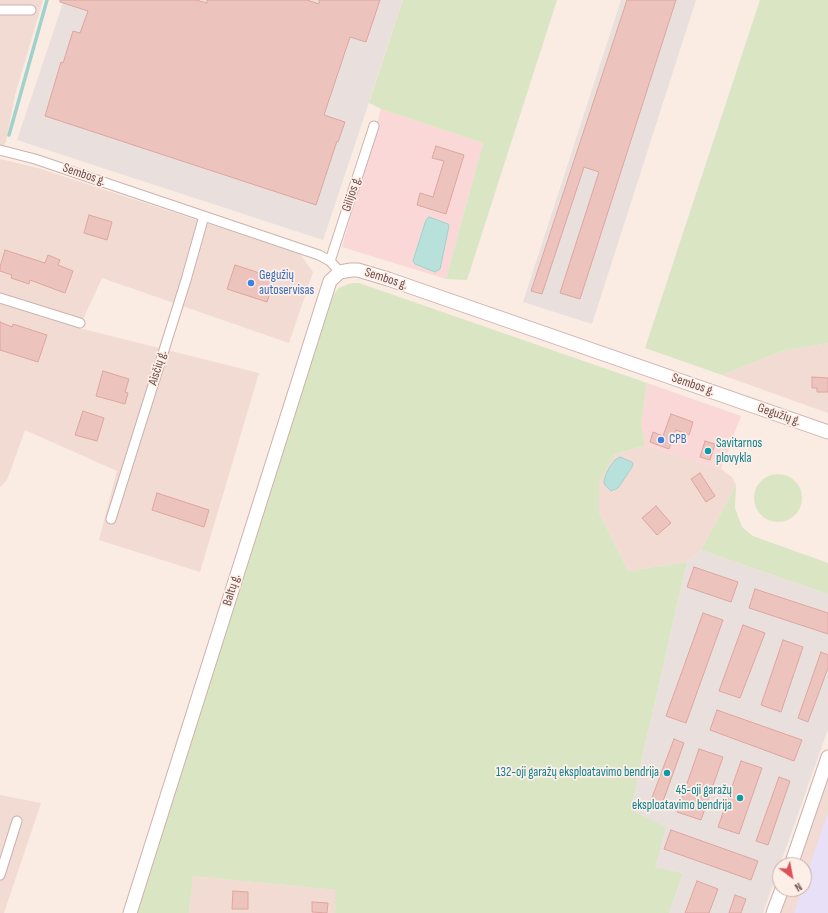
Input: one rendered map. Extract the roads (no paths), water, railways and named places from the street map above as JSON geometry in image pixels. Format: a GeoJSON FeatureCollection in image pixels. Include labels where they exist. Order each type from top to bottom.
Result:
{"type":"FeatureCollection","features":[{"type":"Feature","properties":{"kind":"main road","name":"Sembos g."},"geometry":{"type":"LineString","coordinates":[[340,272],[358,270],[730,398]]}},
{"type":"Feature","properties":{"kind":"main road","name":"Baltų g."},"geometry":{"type":"LineString","coordinates":[[130,913],[330,282],[340,272]]}},
{"type":"Feature","properties":{"kind":"main road","name":"Gegužių g."},"geometry":{"type":"LineString","coordinates":[[730,398],[828,432]]}},
{"type":"Feature","properties":{"kind":"main road"},"geometry":{"type":"LineString","coordinates":[[794,857],[828,757]]}},
{"type":"Feature","properties":{"kind":"main road"},"geometry":{"type":"LineString","coordinates":[[773,913],[779,897]]}},
{"type":"Feature","properties":{"kind":"street"},"geometry":{"type":"LineString","coordinates":[[0,10],[31,10]]}},
{"type":"Feature","properties":{"kind":"street","name":"Gilijos g."},"geometry":{"type":"LineString","coordinates":[[330,261],[374,126]]}},
{"type":"Feature","properties":{"kind":"street","name":"Sembos g."},"geometry":{"type":"LineString","coordinates":[[0,150],[35,159],[319,255],[330,261],[340,272]]}},
{"type":"Feature","properties":{"kind":"street","name":"Aisčių g."},"geometry":{"type":"LineString","coordinates":[[111,520],[186,280],[204,216]]}},
{"type":"Feature","properties":{"kind":"street"},"geometry":{"type":"LineString","coordinates":[[0,298],[80,323]]}},
{"type":"Feature","properties":{"kind":"street"},"geometry":{"type":"LineString","coordinates":[[0,875],[17,821]]}},
{"type":"Feature","properties":{"kind":"water"},"geometry":{"type":"Polygon","coordinates":[[[429,217],[448,224],[449,226],[440,269],[435,272],[415,264],[413,261],[426,220],[429,217]]]}},
{"type":"Feature","properties":{"kind":"water"},"geometry":{"type":"Polygon","coordinates":[[[620,457],[632,462],[633,464],[618,488],[611,491],[605,485],[605,477],[615,460],[620,457]]]}},
{"type":"Feature","properties":{"kind":"waterway"},"geometry":{"type":"LineString","coordinates":[[9,135],[47,0]]}},
{"type":"Feature","properties":{"kind":"place","name":"Gegužių autoservisas"},"geometry":{"type":"Point","coordinates":[251,283]}},
{"type":"Feature","properties":{"kind":"place","name":"CPB"},"geometry":{"type":"Point","coordinates":[661,440]}},
{"type":"Feature","properties":{"kind":"place","name":"Savitarnos plovykla"},"geometry":{"type":"Point","coordinates":[708,451]}},
{"type":"Feature","properties":{"kind":"place","name":"132-oji garažų eksploatavimo bendrija"},"geometry":{"type":"Point","coordinates":[667,773]}},
{"type":"Feature","properties":{"kind":"place","name":"45-oji garažų eksploatavimo bendrija"},"geometry":{"type":"Point","coordinates":[740,798]}}]}
